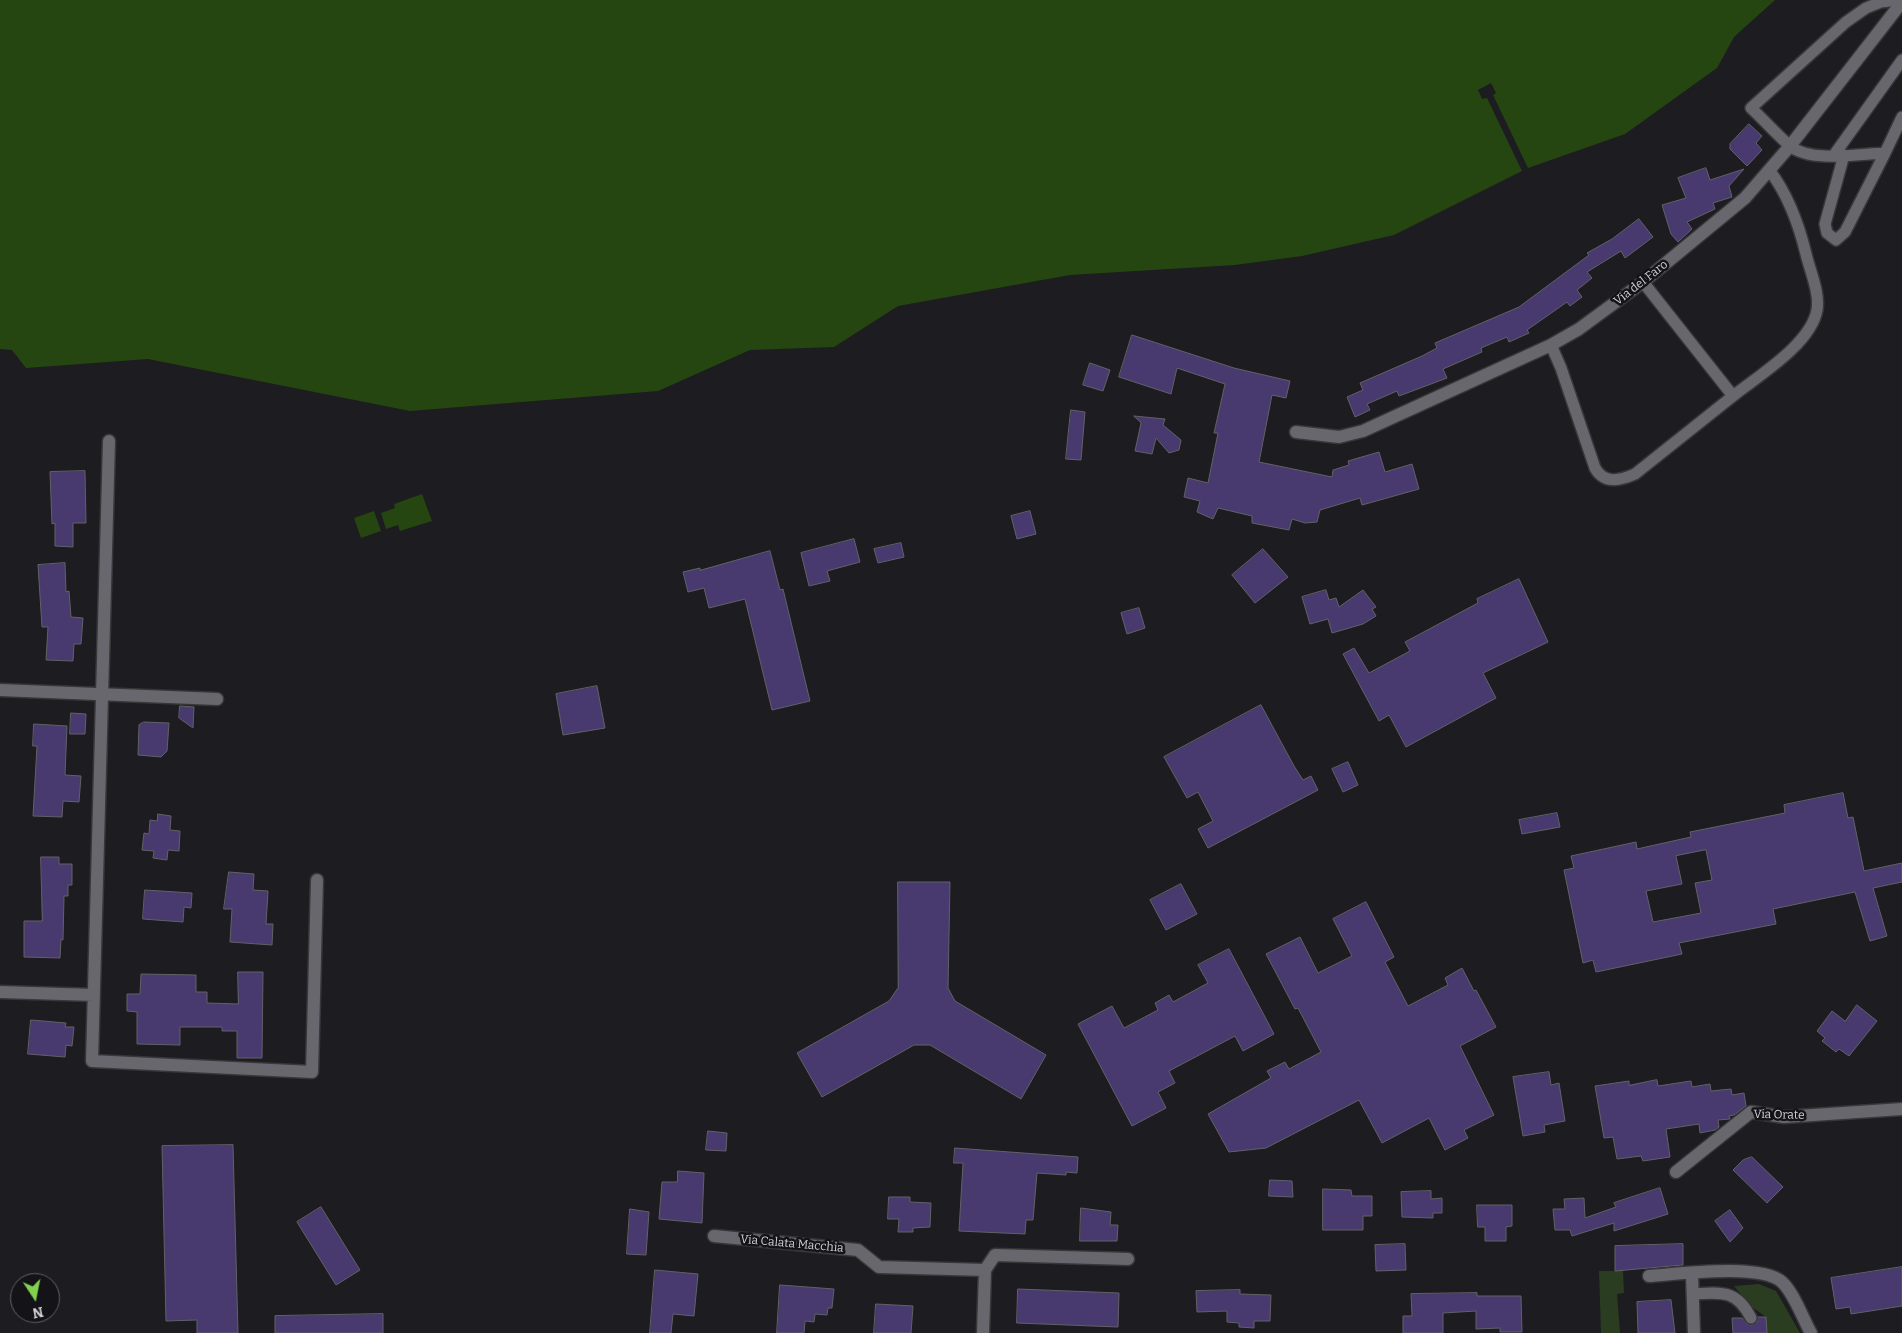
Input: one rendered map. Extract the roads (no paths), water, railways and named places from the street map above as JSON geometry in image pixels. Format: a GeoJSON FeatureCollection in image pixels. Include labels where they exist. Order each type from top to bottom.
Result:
{"type":"FeatureCollection","features":[{"type":"Feature","properties":{"kind":"street","name":"Via del Faro"},"geometry":{"type":"LineString","coordinates":[[1296,432],[1338,437],[1350,435],[1551,344],[1584,326],[1644,282],[1726,215],[1770,171],[1902,2]]}},
{"type":"Feature","properties":{"kind":"street"},"geometry":{"type":"LineString","coordinates":[[109,441],[92,1061],[312,1072],[317,880]]}},
{"type":"Feature","properties":{"kind":"street"},"geometry":{"type":"LineString","coordinates":[[0,690],[217,699]]}},
{"type":"Feature","properties":{"kind":"street"},"geometry":{"type":"LineString","coordinates":[[0,992],[94,995]]}},
{"type":"Feature","properties":{"kind":"street","name":"Via Orate"},"geometry":{"type":"LineString","coordinates":[[1676,1172],[1751,1112],[1784,1117],[1902,1109]]}},
{"type":"Feature","properties":{"kind":"street","name":"Via Calata Macchia"},"geometry":{"type":"LineString","coordinates":[[714,1236],[858,1250],[879,1267],[984,1270]]}},
{"type":"Feature","properties":{"kind":"street"},"geometry":{"type":"LineString","coordinates":[[983,1333],[984,1270],[995,1255],[1128,1259]]}},
{"type":"Feature","properties":{"kind":"street"},"geometry":{"type":"LineString","coordinates":[[1649,1276],[1740,1271],[1767,1274],[1782,1282],[1810,1333]]}},
{"type":"Feature","properties":{"kind":"street"},"geometry":{"type":"LineString","coordinates":[[1692,1274],[1694,1333]]}},
{"type":"Feature","properties":{"kind":"lane"},"geometry":{"type":"LineString","coordinates":[[1884,154],[1806,154],[1790,146],[1751,108],[1846,22],[1866,8],[1881,2],[1898,0]]}},
{"type":"Feature","properties":{"kind":"lane"},"geometry":{"type":"LineString","coordinates":[[1902,60],[1839,155],[1825,224],[1827,233],[1836,240],[1846,232],[1902,117]]}},
{"type":"Feature","properties":{"kind":"lane"},"geometry":{"type":"LineString","coordinates":[[1551,344],[1562,368],[1594,468],[1600,476],[1606,479],[1625,478],[1635,474],[1794,348],[1812,323],[1817,309],[1814,285],[1794,214],[1778,182],[1770,171]]}},
{"type":"Feature","properties":{"kind":"lane"},"geometry":{"type":"LineString","coordinates":[[1644,282],[1733,396]]}},
{"type":"Feature","properties":{"kind":"lane"},"geometry":{"type":"LineString","coordinates":[[1693,1294],[1716,1293],[1735,1296],[1744,1304],[1751,1318]]}}]}
